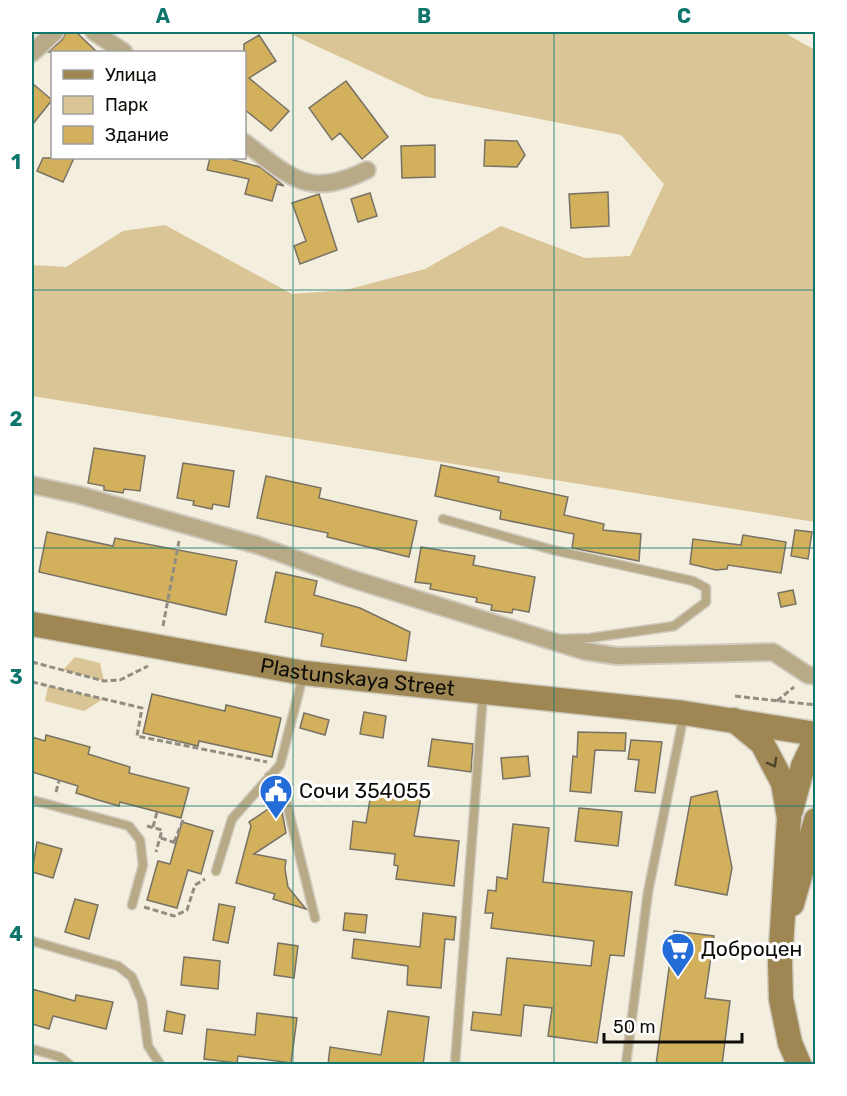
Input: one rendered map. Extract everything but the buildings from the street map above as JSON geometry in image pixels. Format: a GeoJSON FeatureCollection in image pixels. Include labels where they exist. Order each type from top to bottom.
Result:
{"type":"FeatureCollection","features":[{"type":"Feature","properties":{"kind":"main road","name":"Plastunskaya Street"},"geometry":{"type":"LineString","coordinates":[[32,624],[303,673],[684,713],[734,708],[816,734]]}},
{"type":"Feature","properties":{"kind":"main road"},"geometry":{"type":"LineString","coordinates":[[734,708],[762,743],[775,764],[783,783],[789,818]]}},
{"type":"Feature","properties":{"kind":"main road"},"geometry":{"type":"LineString","coordinates":[[799,1065],[790,1043],[781,999],[780,963],[789,818],[803,766],[816,739]]}},
{"type":"Feature","properties":{"kind":"main road"},"geometry":{"type":"LineString","coordinates":[[783,932],[816,812]]}},
{"type":"Feature","properties":{"kind":"street"},"geometry":{"type":"LineString","coordinates":[[32,53],[55,32]]}},
{"type":"Feature","properties":{"kind":"street"},"geometry":{"type":"LineString","coordinates":[[94,32],[122,51]]}},
{"type":"Feature","properties":{"kind":"street"},"geometry":{"type":"LineString","coordinates":[[246,143],[300,182],[314,185],[342,180],[367,170]]}},
{"type":"Feature","properties":{"kind":"street"},"geometry":{"type":"LineString","coordinates":[[32,485],[79,495],[257,545],[350,578],[584,651],[617,656],[773,652],[808,675],[816,676]]}},
{"type":"Feature","properties":{"kind":"lane"},"geometry":{"type":"LineString","coordinates":[[442,519],[553,550],[693,581],[706,588],[706,602],[674,626],[590,638],[554,640]]}},
{"type":"Feature","properties":{"kind":"lane"},"geometry":{"type":"LineString","coordinates":[[216,871],[232,819],[280,765],[303,673]]}},
{"type":"Feature","properties":{"kind":"lane"},"geometry":{"type":"LineString","coordinates":[[455,1065],[483,692]]}},
{"type":"Feature","properties":{"kind":"lane"},"geometry":{"type":"LineString","coordinates":[[626,1065],[648,892],[684,713]]}},
{"type":"Feature","properties":{"kind":"lane"},"geometry":{"type":"LineString","coordinates":[[269,776],[284,792],[315,918]]}},
{"type":"Feature","properties":{"kind":"lane"},"geometry":{"type":"LineString","coordinates":[[32,800],[129,826],[140,840],[143,865],[132,904]]}},
{"type":"Feature","properties":{"kind":"lane"},"geometry":{"type":"LineString","coordinates":[[32,940],[118,966],[132,977],[142,1001],[148,1046],[160,1065]]}},
{"type":"Feature","properties":{"kind":"lane"},"geometry":{"type":"LineString","coordinates":[[32,1048],[60,1057],[69,1065]]}},
{"type":"Feature","properties":{"kind":"path"},"geometry":{"type":"LineString","coordinates":[[162,630],[176,559]]}},
{"type":"Feature","properties":{"kind":"path"},"geometry":{"type":"LineString","coordinates":[[32,662],[105,681],[120,680],[156,662]]}},
{"type":"Feature","properties":{"kind":"path"},"geometry":{"type":"LineString","coordinates":[[32,682],[142,708],[137,736],[280,765]]}},
{"type":"Feature","properties":{"kind":"path"},"geometry":{"type":"LineString","coordinates":[[734,708],[816,705]]}},
{"type":"Feature","properties":{"kind":"path"},"geometry":{"type":"LineString","coordinates":[[54,800],[59,781]]}},
{"type":"Feature","properties":{"kind":"path"},"geometry":{"type":"LineString","coordinates":[[153,827],[157,812]]}},
{"type":"Feature","properties":{"kind":"path"},"geometry":{"type":"LineString","coordinates":[[160,838],[175,842],[183,819]]}},
{"type":"Feature","properties":{"kind":"path"},"geometry":{"type":"LineString","coordinates":[[143,825],[162,830],[154,857]]}},
{"type":"Feature","properties":{"kind":"path"},"geometry":{"type":"LineString","coordinates":[[140,898],[144,907],[174,916],[187,910],[195,885],[216,871]]}},
{"type":"Feature","properties":{"kind":"green space"},"geometry":{"type":"Polygon","coordinates":[[[286,32],[783,32],[815,50],[815,522],[32,396],[32,265],[66,267],[123,231],[165,225],[292,294],[346,290],[425,269],[501,226],[585,258],[630,256],[664,184],[621,135],[427,97],[286,32]]]}},
{"type":"Feature","properties":{"kind":"green space"},"geometry":{"type":"Polygon","coordinates":[[[75,657],[100,663],[104,681],[63,670],[75,657]]]}},
{"type":"Feature","properties":{"kind":"green space"},"geometry":{"type":"Polygon","coordinates":[[[48,686],[103,699],[84,711],[45,701],[48,686]]]}},
{"type":"Feature","properties":{"kind":"place","name":"Сочи 354055"},"geometry":{"type":"Point","coordinates":[276,820]}},
{"type":"Feature","properties":{"kind":"place","name":"Доброцен"},"geometry":{"type":"Point","coordinates":[678,978]}}]}
